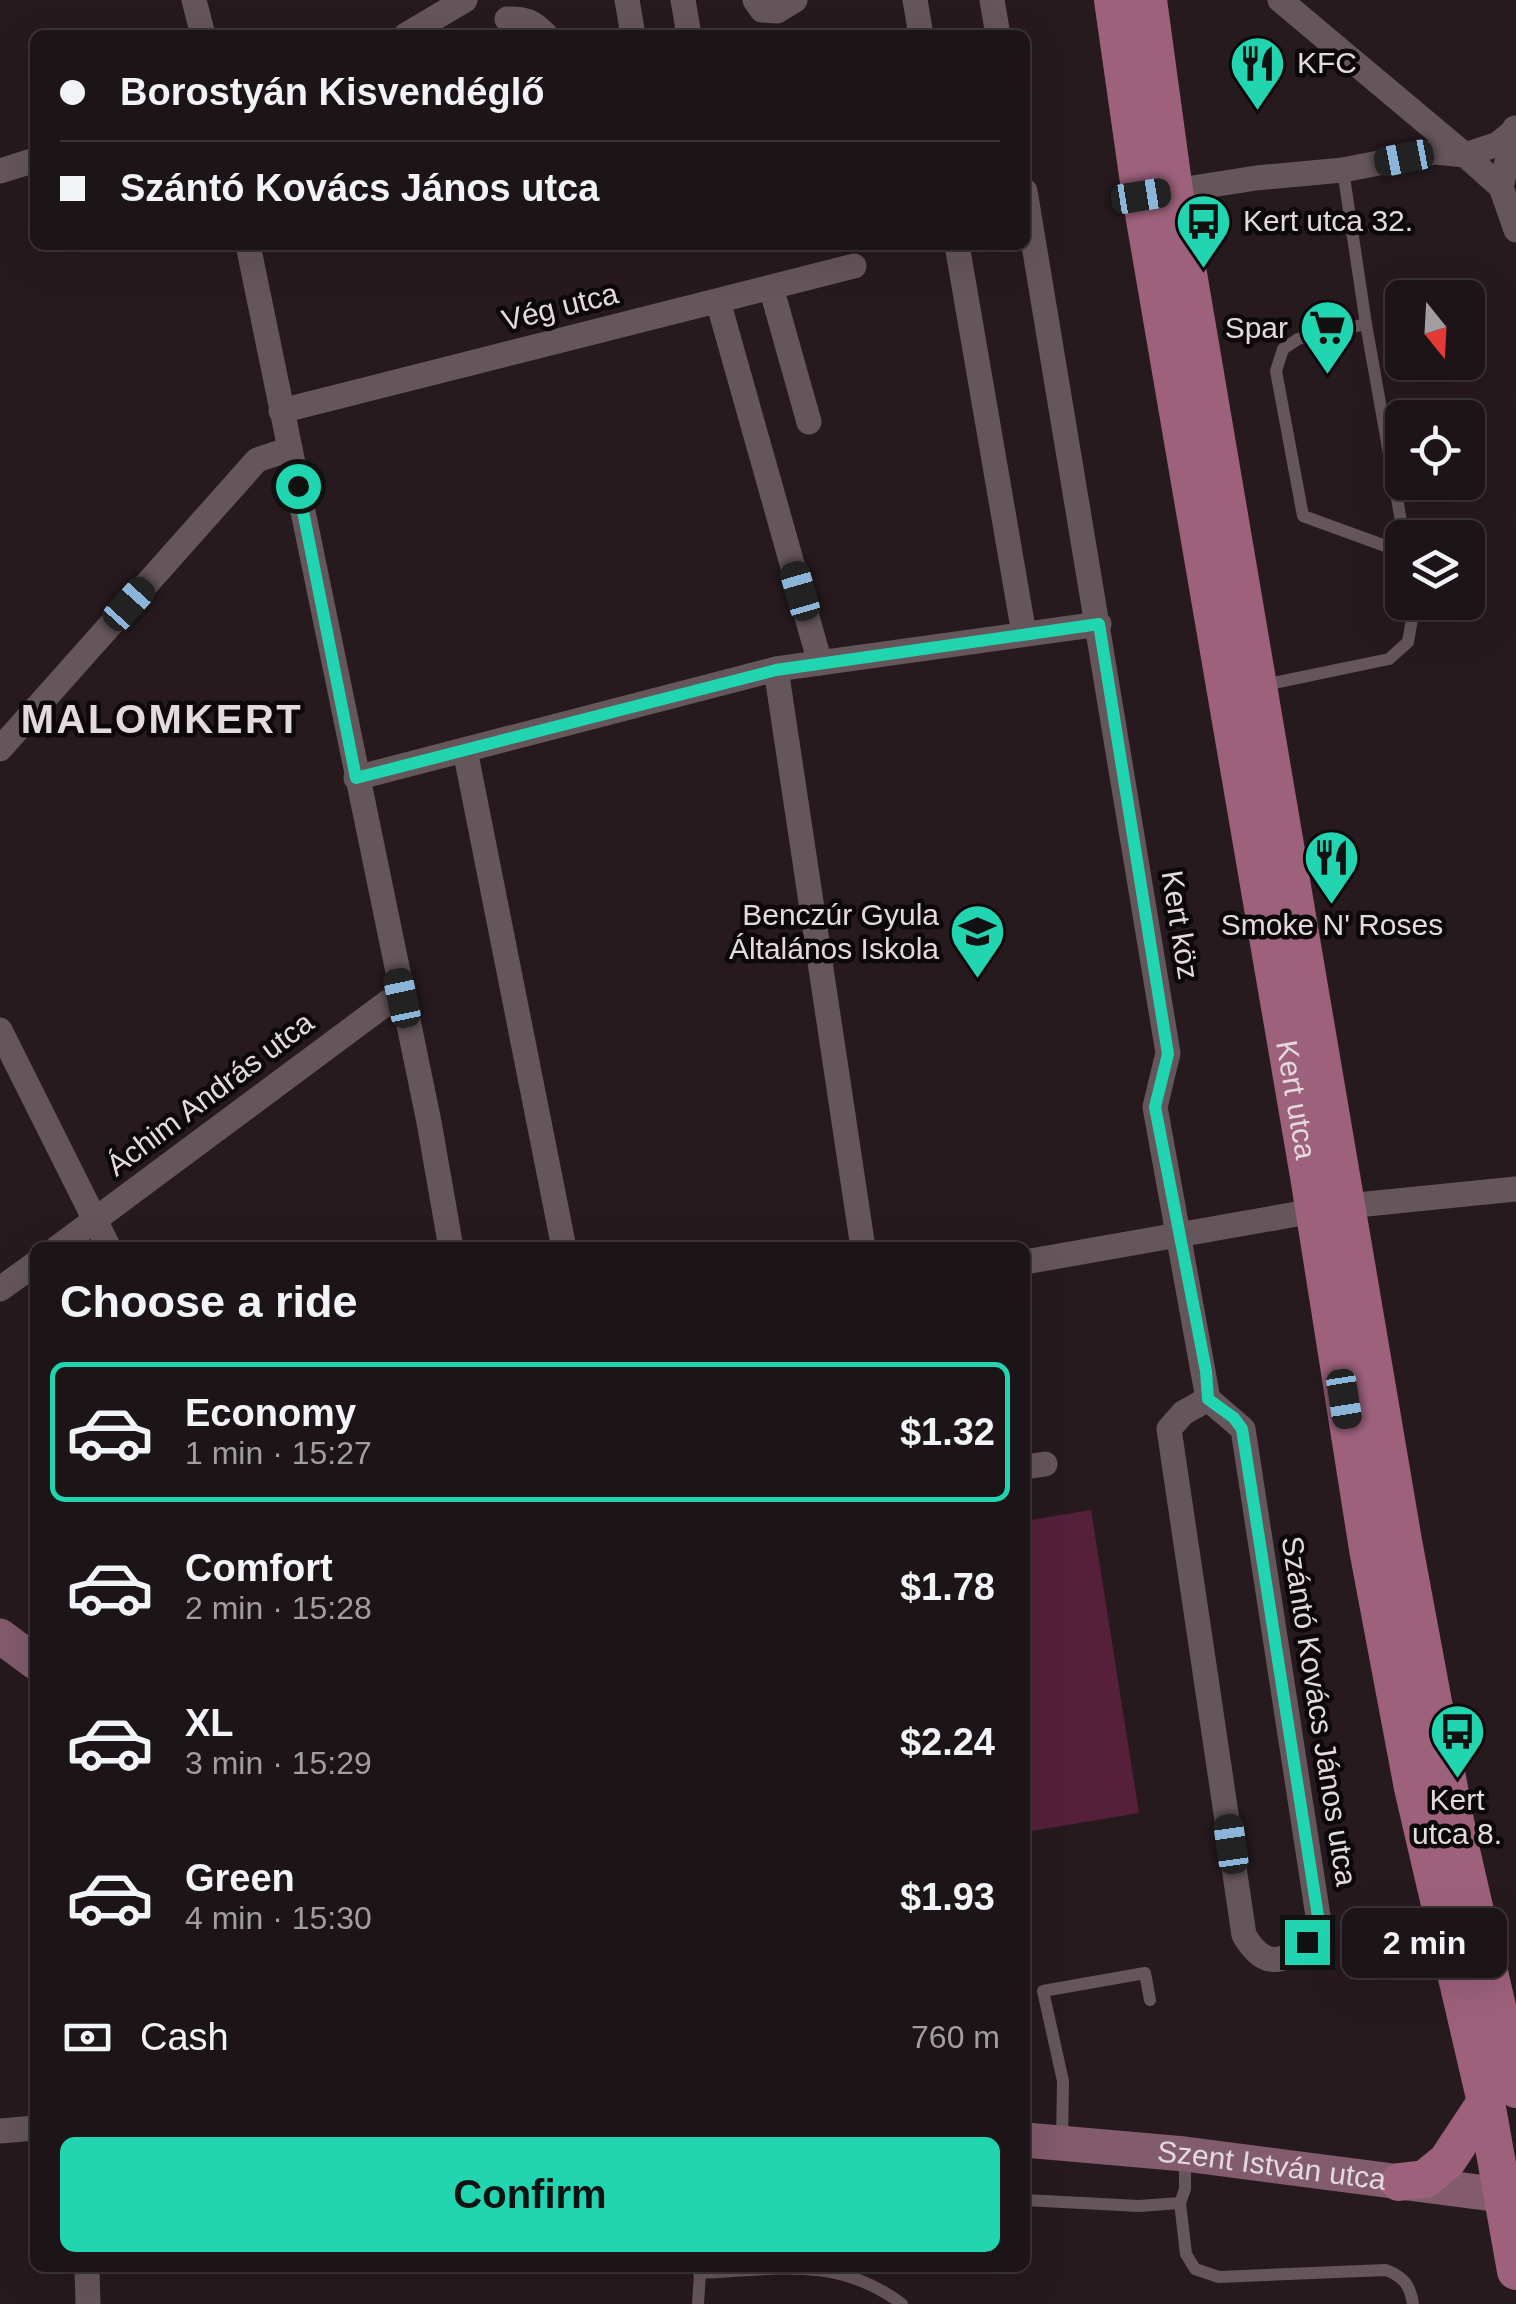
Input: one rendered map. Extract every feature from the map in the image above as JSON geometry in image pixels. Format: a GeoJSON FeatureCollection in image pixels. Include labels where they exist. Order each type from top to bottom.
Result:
{"type":"FeatureCollection","features":[{"type":"Feature","properties":{"kind":"main road","name":"Kert utca"},"geometry":{"type":"LineString","coordinates":[[1114,0],[1260,686],[1300,1026]]}},
{"type":"Feature","properties":{"kind":"main road","name":"Kert utca"},"geometry":{"type":"LineString","coordinates":[[1148,0],[1158,193],[1220,653],[1300,1026],[1331,1208],[1403,1541],[1459,1842],[1501,2096],[1516,2271]]}},
{"type":"Feature","properties":{"kind":"main road"},"geometry":{"type":"LineString","coordinates":[[0,1636],[30,1658]]}},
{"type":"Feature","properties":{"kind":"main road"},"geometry":{"type":"LineString","coordinates":[[1399,2182],[1425,2180],[1447,2162],[1501,2096]]}},
{"type":"Feature","properties":{"kind":"main road","name":"Szent István utca"},"geometry":{"type":"LineString","coordinates":[[1030,2141],[1185,2154],[1508,2196]]}},
{"type":"Feature","properties":{"kind":"street"},"geometry":{"type":"LineString","coordinates":[[194,0],[202,30]]}},
{"type":"Feature","properties":{"kind":"street"},"geometry":{"type":"LineString","coordinates":[[417,30],[465,0]]}},
{"type":"Feature","properties":{"kind":"street"},"geometry":{"type":"LineString","coordinates":[[627,0],[632,30]]}},
{"type":"Feature","properties":{"kind":"street"},"geometry":{"type":"LineString","coordinates":[[683,0],[688,30]]}},
{"type":"Feature","properties":{"kind":"street"},"geometry":{"type":"LineString","coordinates":[[755,0],[762,10],[777,11],[795,0]]}},
{"type":"Feature","properties":{"kind":"street"},"geometry":{"type":"LineString","coordinates":[[915,0],[920,30]]}},
{"type":"Feature","properties":{"kind":"street"},"geometry":{"type":"LineString","coordinates":[[992,0],[997,30]]}},
{"type":"Feature","properties":{"kind":"street"},"geometry":{"type":"LineString","coordinates":[[1280,0],[1501,187],[1516,230]]}},
{"type":"Feature","properties":{"kind":"street"},"geometry":{"type":"LineString","coordinates":[[501,18],[523,18],[541,30]]}},
{"type":"Feature","properties":{"kind":"street"},"geometry":{"type":"LineString","coordinates":[[1158,193],[1343,170],[1434,152],[1465,155],[1498,144],[1515,127]]}},
{"type":"Feature","properties":{"kind":"street"},"geometry":{"type":"LineString","coordinates":[[1501,187],[1515,127]]}},
{"type":"Feature","properties":{"kind":"street"},"geometry":{"type":"LineString","coordinates":[[0,170],[30,161]]}},
{"type":"Feature","properties":{"kind":"street","name":"Kert köz"},"geometry":{"type":"LineString","coordinates":[[1030,220],[1168,1054],[1155,1107],[1178,1235]]}},
{"type":"Feature","properties":{"kind":"street"},"geometry":{"type":"LineString","coordinates":[[249,250],[450,1242]]}},
{"type":"Feature","properties":{"kind":"street"},"geometry":{"type":"LineString","coordinates":[[959,250],[1024,634]]}},
{"type":"Feature","properties":{"kind":"street","name":"Vég utca"},"geometry":{"type":"LineString","coordinates":[[281,412],[854,266]]}},
{"type":"Feature","properties":{"kind":"street"},"geometry":{"type":"LineString","coordinates":[[772,287],[809,422]]}},
{"type":"Feature","properties":{"kind":"street"},"geometry":{"type":"LineString","coordinates":[[718,301],[820,663]]}},
{"type":"Feature","properties":{"kind":"street"},"geometry":{"type":"LineString","coordinates":[[0,749],[258,460],[290,449]]}},
{"type":"Feature","properties":{"kind":"street"},"geometry":{"type":"LineString","coordinates":[[356,778],[776,670],[1099,624]]}},
{"type":"Feature","properties":{"kind":"street"},"geometry":{"type":"LineString","coordinates":[[776,670],[862,1242]]}},
{"type":"Feature","properties":{"kind":"street"},"geometry":{"type":"LineString","coordinates":[[466,750],[563,1242]]}},
{"type":"Feature","properties":{"kind":"street","name":"Áchim András utca"},"geometry":{"type":"LineString","coordinates":[[66,1242],[388,1002],[402,998]]}},
{"type":"Feature","properties":{"kind":"street"},"geometry":{"type":"LineString","coordinates":[[0,1030],[106,1242]]}},
{"type":"Feature","properties":{"kind":"street"},"geometry":{"type":"LineString","coordinates":[[1030,1261],[1331,1208],[1516,1188]]}},
{"type":"Feature","properties":{"kind":"street"},"geometry":{"type":"LineString","coordinates":[[1178,1235],[1206,1371],[1208,1399]]}},
{"type":"Feature","properties":{"kind":"street"},"geometry":{"type":"LineString","coordinates":[[0,1289],[30,1268]]}},
{"type":"Feature","properties":{"kind":"street","name":"Szántó Kovács János utca"},"geometry":{"type":"LineString","coordinates":[[1208,1399],[1242,1429],[1320,1929],[1290,1957],[1270,1961],[1255,1954],[1244,1936],[1169,1429],[1182,1413],[1208,1399]]}},
{"type":"Feature","properties":{"kind":"street"},"geometry":{"type":"LineString","coordinates":[[0,2130],[30,2128]]}},
{"type":"Feature","properties":{"kind":"street"},"geometry":{"type":"LineString","coordinates":[[88,2272],[88,2304]]}},
{"type":"Feature","properties":{"kind":"lane"},"geometry":{"type":"LineString","coordinates":[[1343,170],[1401,520]]}},
{"type":"Feature","properties":{"kind":"lane"},"geometry":{"type":"LineString","coordinates":[[1366,324],[1298,339],[1283,348],[1276,371],[1303,516],[1385,546]]}},
{"type":"Feature","properties":{"kind":"lane"},"geometry":{"type":"LineString","coordinates":[[1220,653],[1236,674],[1260,686],[1389,658],[1408,642],[1414,620]]}},
{"type":"Feature","properties":{"kind":"lane"},"geometry":{"type":"LineString","coordinates":[[1062,2146],[1063,2081],[1044,1990],[1145,1973],[1150,2000]]}},
{"type":"Feature","properties":{"kind":"lane"},"geometry":{"type":"LineString","coordinates":[[1185,2154],[1185,2189],[1180,2204],[1186,2254],[1196,2269],[1219,2277],[1386,2270],[1400,2276],[1410,2288],[1413,2304]]}},
{"type":"Feature","properties":{"kind":"lane"},"geometry":{"type":"LineString","coordinates":[[1030,2200],[1139,2206],[1180,2204]]}},
{"type":"Feature","properties":{"kind":"lane"},"geometry":{"type":"LineString","coordinates":[[698,2272],[698,2304]]}},
{"type":"Feature","properties":{"kind":"lane"},"geometry":{"type":"LineString","coordinates":[[837,2272],[852,2275],[902,2304]]}},
{"type":"Feature","properties":{"kind":"shaded area"},"geometry":{"type":"Polygon","coordinates":[[[1091,1510],[1139,1813],[1030,1831],[1030,1520],[1091,1510]]]}},
{"type":"Feature","properties":{"kind":"place","name":"KFC"},"geometry":{"type":"Point","coordinates":[1258,112]}},
{"type":"Feature","properties":{"kind":"place","name":"Kert utca 32."},"geometry":{"type":"Point","coordinates":[1204,270]}},
{"type":"Feature","properties":{"kind":"place","name":"Spar"},"geometry":{"type":"Point","coordinates":[1327,377]}},
{"type":"Feature","properties":{"kind":"place","name":"Smoke N' Roses"},"geometry":{"type":"Point","coordinates":[1332,906]}},
{"type":"Feature","properties":{"kind":"place","name":"Benczúr Gyula Általános Iskola"},"geometry":{"type":"Point","coordinates":[978,981]}},
{"type":"Feature","properties":{"kind":"place","name":"Kert utca 8."},"geometry":{"type":"Point","coordinates":[1457,1781]}},
{"type":"Feature","properties":{"kind":"district","name":"MALOMKERT"},"geometry":{"type":"Point","coordinates":[162,719]}},
{"type":"Feature","properties":{"kind":"route"},"geometry":{"type":"LineString","coordinates":[[298,486],[356,778],[776,670],[1099,624],[1168,1054],[1155,1107],[1206,1371],[1208,1399],[1242,1429],[1320,1929],[1307,1942]]}}]}
